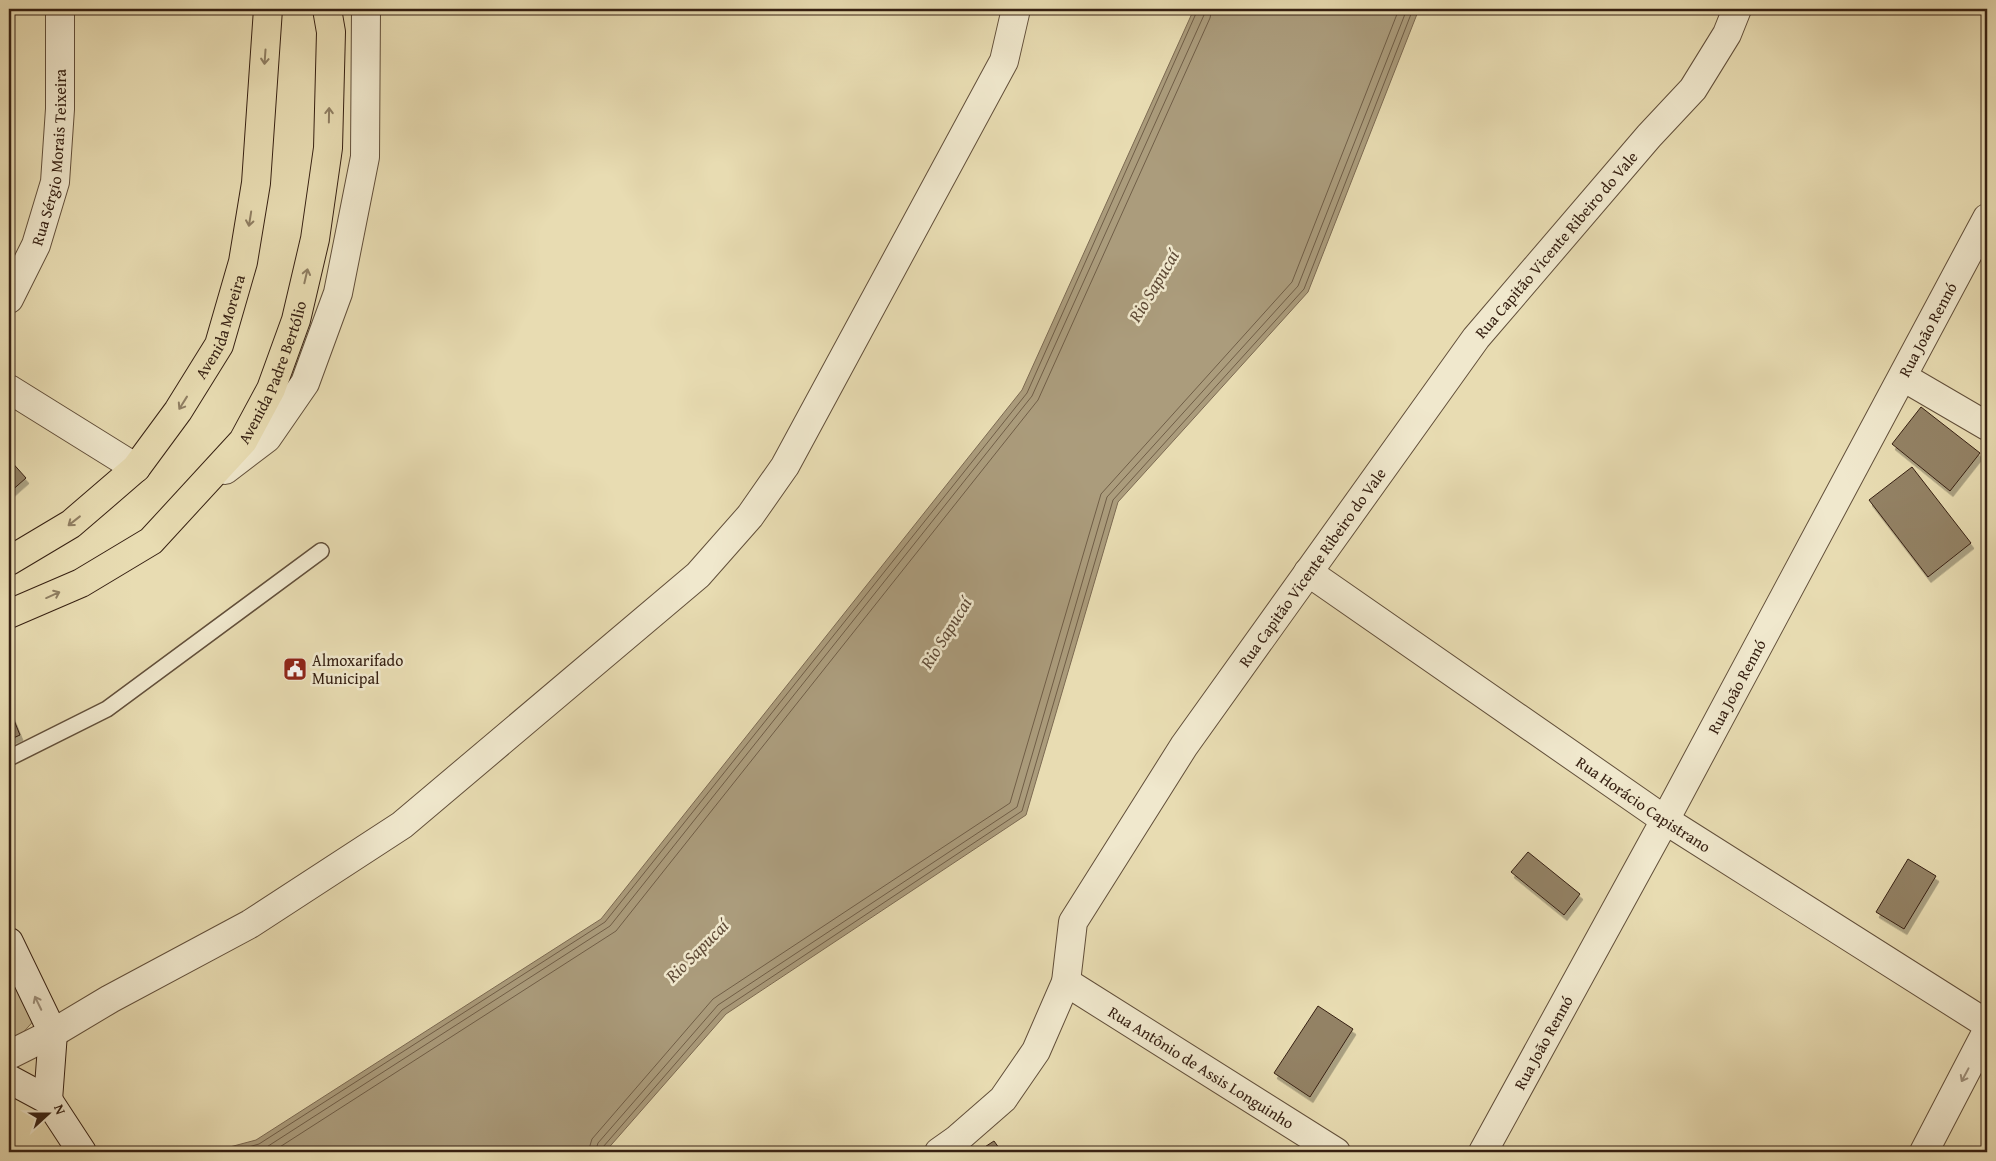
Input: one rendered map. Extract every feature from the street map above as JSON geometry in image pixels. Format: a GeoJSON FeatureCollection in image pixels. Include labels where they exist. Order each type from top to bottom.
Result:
{"type":"FeatureCollection","features":[{"type":"Feature","properties":{"kind":"highway","name":"Avenida Moreira"},"geometry":{"type":"LineString","coordinates":[[9,561],[71,524],[136,468],[178,411],[219,345],[243,262],[256,183],[268,9]]}},
{"type":"Feature","properties":{"kind":"highway","name":"Avenida Padre Bertólio"},"geometry":{"type":"LineString","coordinates":[[9,614],[81,583],[150,541],[243,441],[271,389],[296,320],[315,239],[328,148],[331,32],[327,9]]}},
{"type":"Feature","properties":{"kind":"street","name":"Rua Sérgio Morais Teixeira"},"geometry":{"type":"LineString","coordinates":[[9,299],[36,245],[55,182],[60,109],[60,9]]}},
{"type":"Feature","properties":{"kind":"street"},"geometry":{"type":"LineString","coordinates":[[196,492],[267,438],[305,383],[338,293],[365,157],[366,9]]}},
{"type":"Feature","properties":{"kind":"street"},"geometry":{"type":"LineString","coordinates":[[9,1055],[53,1033],[110,999],[250,924],[402,825],[698,575],[750,516],[785,466],[1004,61],[1016,9]]}},
{"type":"Feature","properties":{"kind":"street","name":"Rua Capitão Vicente Ribeiro do Vale"},"geometry":{"type":"LineString","coordinates":[[939,1152],[956,1140],[1003,1099],[1036,1051],[1066,982],[1073,922],[1184,746],[1476,338],[1648,136],[1693,89],[1727,34],[1737,9]]}},
{"type":"Feature","properties":{"kind":"street","name":"Rua João Rennó"},"geometry":{"type":"LineString","coordinates":[[1483,1152],[1665,820],[1904,377],[1987,218]]}},
{"type":"Feature","properties":{"kind":"street"},"geometry":{"type":"LineString","coordinates":[[1904,377],[1987,426]]}},
{"type":"Feature","properties":{"kind":"street"},"geometry":{"type":"LineString","coordinates":[[9,390],[136,468]]}},
{"type":"Feature","properties":{"kind":"street","name":"Rua Horácio Capistrano"},"geometry":{"type":"LineString","coordinates":[[1308,572],[1665,820],[1987,1024]]}},
{"type":"Feature","properties":{"kind":"street"},"geometry":{"type":"LineString","coordinates":[[9,942],[53,1033],[48,1100]]}},
{"type":"Feature","properties":{"kind":"street","name":"Rua Antônio de Assis Longuinho"},"geometry":{"type":"LineString","coordinates":[[1066,982],[1336,1152]]}},
{"type":"Feature","properties":{"kind":"street"},"geometry":{"type":"LineString","coordinates":[[1924,1152],[1987,1031]]}},
{"type":"Feature","properties":{"kind":"street"},"geometry":{"type":"LineString","coordinates":[[9,1079],[48,1100],[79,1147]]}},
{"type":"Feature","properties":{"kind":"lane"},"geometry":{"type":"LineString","coordinates":[[9,758],[107,709],[321,551]]}},
{"type":"Feature","properties":{"kind":"shaded area"},"geometry":{"type":"Polygon","coordinates":[[[9,958],[39,1015],[18,1038],[9,1037],[9,958]]]}},
{"type":"Feature","properties":{"kind":"water","name":"Rio Sapucaí"},"geometry":{"type":"Polygon","coordinates":[[[1194,9],[1419,9],[1308,292],[1118,502],[1026,815],[726,1014],[605,1152],[211,1152],[256,1140],[601,919],[1022,390],[1194,9]]]}},
{"type":"Feature","properties":{"kind":"building"},"geometry":{"type":"Polygon","coordinates":[[[1921,407],[1980,453],[1950,491],[1892,444],[1921,407]]]}},
{"type":"Feature","properties":{"kind":"building"},"geometry":{"type":"Polygon","coordinates":[[[9,459],[26,478],[9,493],[9,459]]]}},
{"type":"Feature","properties":{"kind":"building"},"geometry":{"type":"Polygon","coordinates":[[[1912,467],[1971,543],[1928,577],[1869,500],[1912,467]]]}},
{"type":"Feature","properties":{"kind":"building"},"geometry":{"type":"Polygon","coordinates":[[[9,708],[20,735],[9,740],[9,708]]]}},
{"type":"Feature","properties":{"kind":"building"},"geometry":{"type":"Polygon","coordinates":[[[1528,852],[1580,894],[1564,915],[1511,872],[1528,852]]]}},
{"type":"Feature","properties":{"kind":"building"},"geometry":{"type":"Polygon","coordinates":[[[1908,859],[1936,876],[1904,929],[1876,912],[1908,859]]]}},
{"type":"Feature","properties":{"kind":"building"},"geometry":{"type":"Polygon","coordinates":[[[1318,1006],[1353,1029],[1310,1097],[1274,1073],[1318,1006]]]}},
{"type":"Feature","properties":{"kind":"building"},"geometry":{"type":"Polygon","coordinates":[[[994,1141],[1002,1152],[977,1152],[994,1141]]]}},
{"type":"Feature","properties":{"kind":"place","name":"Almoxarifado Municipal"},"geometry":{"type":"Point","coordinates":[295,669]}}]}
